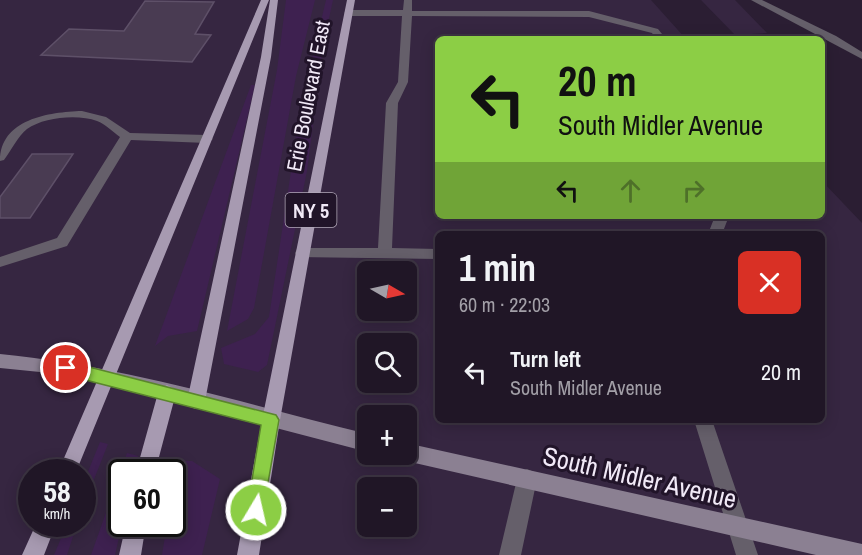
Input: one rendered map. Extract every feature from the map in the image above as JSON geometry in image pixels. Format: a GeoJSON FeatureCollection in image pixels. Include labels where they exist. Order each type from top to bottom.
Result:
{"type":"FeatureCollection","features":[{"type":"Feature","properties":{"kind":"main road"},"geometry":{"type":"LineString","coordinates":[[73,459],[265,0]]}},
{"type":"Feature","properties":{"kind":"main road"},"geometry":{"type":"LineString","coordinates":[[196,401],[266,57],[273,0]]}},
{"type":"Feature","properties":{"kind":"main road","name":"Erie Boulevard East"},"geometry":{"type":"LineString","coordinates":[[248,555],[271,420],[350,6]]}},
{"type":"Feature","properties":{"kind":"main road"},"geometry":{"type":"LineString","coordinates":[[0,361],[60,367],[107,377],[357,440]]}},
{"type":"Feature","properties":{"kind":"main road"},"geometry":{"type":"LineString","coordinates":[[149,459],[167,393]]}},
{"type":"Feature","properties":{"kind":"main road","name":"South Midler Avenue"},"geometry":{"type":"LineString","coordinates":[[417,454],[862,555]]}},
{"type":"Feature","properties":{"kind":"main road"},"geometry":{"type":"LineString","coordinates":[[33,555],[41,537]]}},
{"type":"Feature","properties":{"kind":"main road"},"geometry":{"type":"LineString","coordinates":[[130,555],[133,537]]}},
{"type":"Feature","properties":{"kind":"street"},"geometry":{"type":"LineString","coordinates":[[385,254],[392,103],[403,82],[408,0]]}},
{"type":"Feature","properties":{"kind":"street"},"geometry":{"type":"LineString","coordinates":[[458,0],[459,14]]}},
{"type":"Feature","properties":{"kind":"street"},"geometry":{"type":"LineString","coordinates":[[755,0],[833,38],[862,56]]}},
{"type":"Feature","properties":{"kind":"street"},"geometry":{"type":"LineString","coordinates":[[350,6],[408,14],[589,14],[655,31],[659,36]]}},
{"type":"Feature","properties":{"kind":"street"},"geometry":{"type":"LineString","coordinates":[[0,157],[23,127],[38,120],[61,115],[82,114],[102,119],[127,136],[207,139]]}},
{"type":"Feature","properties":{"kind":"street"},"geometry":{"type":"LineString","coordinates":[[0,262],[62,242],[127,136]]}},
{"type":"Feature","properties":{"kind":"street"},"geometry":{"type":"LineString","coordinates":[[302,254],[435,254]]}},
{"type":"Feature","properties":{"kind":"street"},"geometry":{"type":"LineString","coordinates":[[704,423],[747,555]]}},
{"type":"Feature","properties":{"kind":"street"},"geometry":{"type":"LineString","coordinates":[[510,555],[527,479]]}},
{"type":"Feature","properties":{"kind":"shaded area"},"geometry":{"type":"Polygon","coordinates":[[[0,0],[651,0],[683,36],[435,36],[435,219],[825,219],[825,184],[862,223],[862,555],[0,555],[0,0]]]}},
{"type":"Feature","properties":{"kind":"shaded area"},"geometry":{"type":"Polygon","coordinates":[[[286,0],[315,0],[296,76],[254,308],[248,319],[227,331],[277,70],[286,0]]]}},
{"type":"Feature","properties":{"kind":"shaded area"},"geometry":{"type":"Polygon","coordinates":[[[326,0],[333,0],[323,46],[307,171],[267,365],[258,372],[224,364],[221,348],[255,334],[269,317],[301,105],[326,0]]]}},
{"type":"Feature","properties":{"kind":"shaded area"},"geometry":{"type":"Polygon","coordinates":[[[701,0],[735,0],[767,33],[735,35],[701,0]]]}},
{"type":"Feature","properties":{"kind":"shaded area"},"geometry":{"type":"Polygon","coordinates":[[[251,85],[255,85],[197,331],[168,336],[155,346],[251,85]]]}},
{"type":"Feature","properties":{"kind":"shaded area"},"geometry":{"type":"Polygon","coordinates":[[[100,442],[108,444],[96,474],[96,459],[93,459],[100,442]]]}},
{"type":"Feature","properties":{"kind":"shaded area"},"geometry":{"type":"Polygon","coordinates":[[[127,453],[138,456],[137,459],[125,459],[127,453]]]}},
{"type":"Feature","properties":{"kind":"shaded area"},"geometry":{"type":"Polygon","coordinates":[[[186,461],[192,461],[220,479],[202,555],[162,555],[165,537],[186,537],[186,461]]]}},
{"type":"Feature","properties":{"kind":"shaded area"},"geometry":{"type":"Polygon","coordinates":[[[108,507],[108,537],[119,537],[115,555],[91,555],[108,507]]]}},
{"type":"Feature","properties":{"kind":"shaded area"},"geometry":{"type":"Polygon","coordinates":[[[62,537],[73,537],[67,555],[54,555],[62,537]]]}},
{"type":"Feature","properties":{"kind":"building"},"geometry":{"type":"Polygon","coordinates":[[[145,1],[214,2],[195,34],[211,35],[192,62],[41,55],[69,29],[124,31],[145,1]]]}},
{"type":"Feature","properties":{"kind":"building"},"geometry":{"type":"Polygon","coordinates":[[[32,154],[73,154],[30,218],[0,218],[0,197],[32,154]]]}},
{"type":"Feature","properties":{"kind":"route"},"geometry":{"type":"LineString","coordinates":[[66,368],[271,420],[256,510]]}}]}
